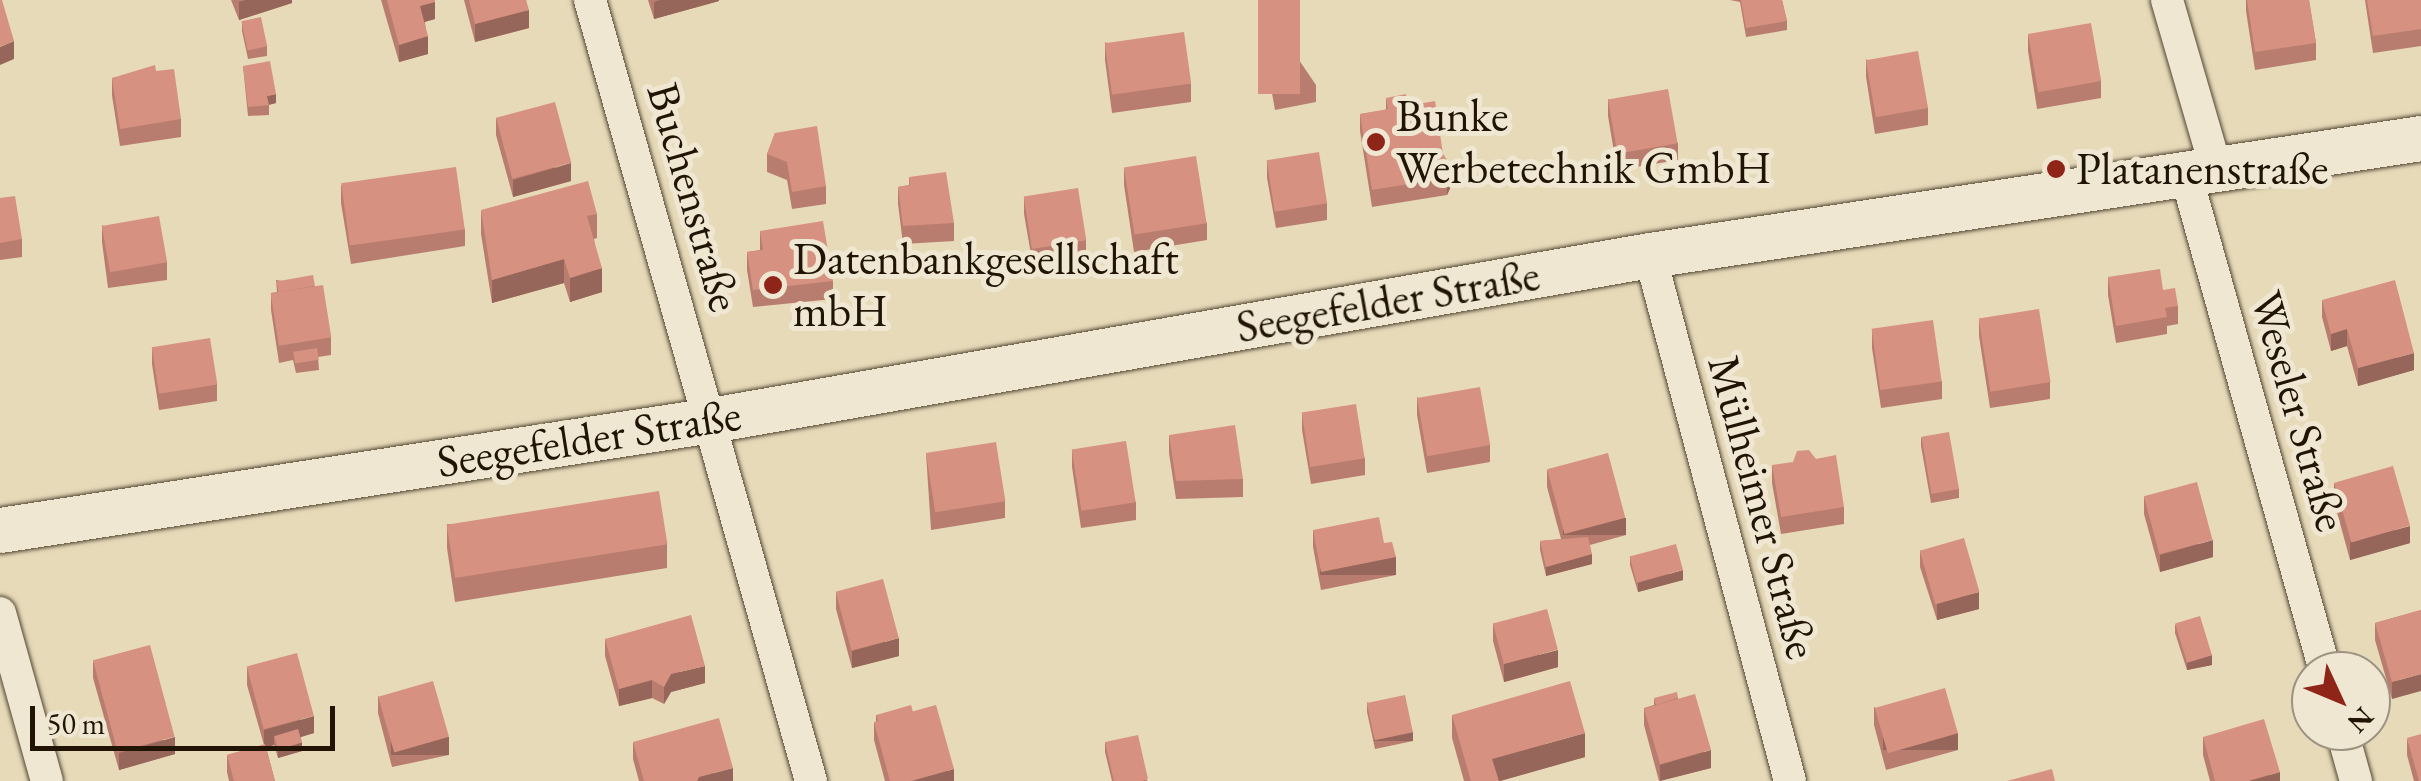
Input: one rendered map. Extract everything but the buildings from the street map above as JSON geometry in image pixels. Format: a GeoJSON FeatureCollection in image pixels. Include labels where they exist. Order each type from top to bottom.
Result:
{"type":"FeatureCollection","features":[{"type":"Feature","properties":{"kind":"street","name":"Buchenstraße"},"geometry":{"type":"LineString","coordinates":[[590,0],[811,781]]}},
{"type":"Feature","properties":{"kind":"street"},"geometry":{"type":"LineString","coordinates":[[2166,0],[2201,172]]}},
{"type":"Feature","properties":{"kind":"street","name":"Seegefelder Straße"},"geometry":{"type":"LineString","coordinates":[[0,530],[711,420],[1650,255],[2421,138]]}},
{"type":"Feature","properties":{"kind":"street","name":"Weseler Straße"},"geometry":{"type":"LineString","coordinates":[[2201,172],[2320,651]]}},
{"type":"Feature","properties":{"kind":"street","name":"Mülheimer Straße"},"geometry":{"type":"LineString","coordinates":[[1650,255],[1790,781]]}},
{"type":"Feature","properties":{"kind":"street"},"geometry":{"type":"LineString","coordinates":[[0,614],[47,781]]}},
{"type":"Feature","properties":{"kind":"street"},"geometry":{"type":"LineString","coordinates":[[2348,751],[2356,781]]}},
{"type":"Feature","properties":{"kind":"place","name":"Bunke Werbetechnik GmbH"},"geometry":{"type":"Point","coordinates":[1376,142]}},
{"type":"Feature","properties":{"kind":"place","name":"Platanenstraße"},"geometry":{"type":"Point","coordinates":[2056,169]}},
{"type":"Feature","properties":{"kind":"place","name":"Datenbankgesellschaft mbH"},"geometry":{"type":"Point","coordinates":[773,285]}}]}
